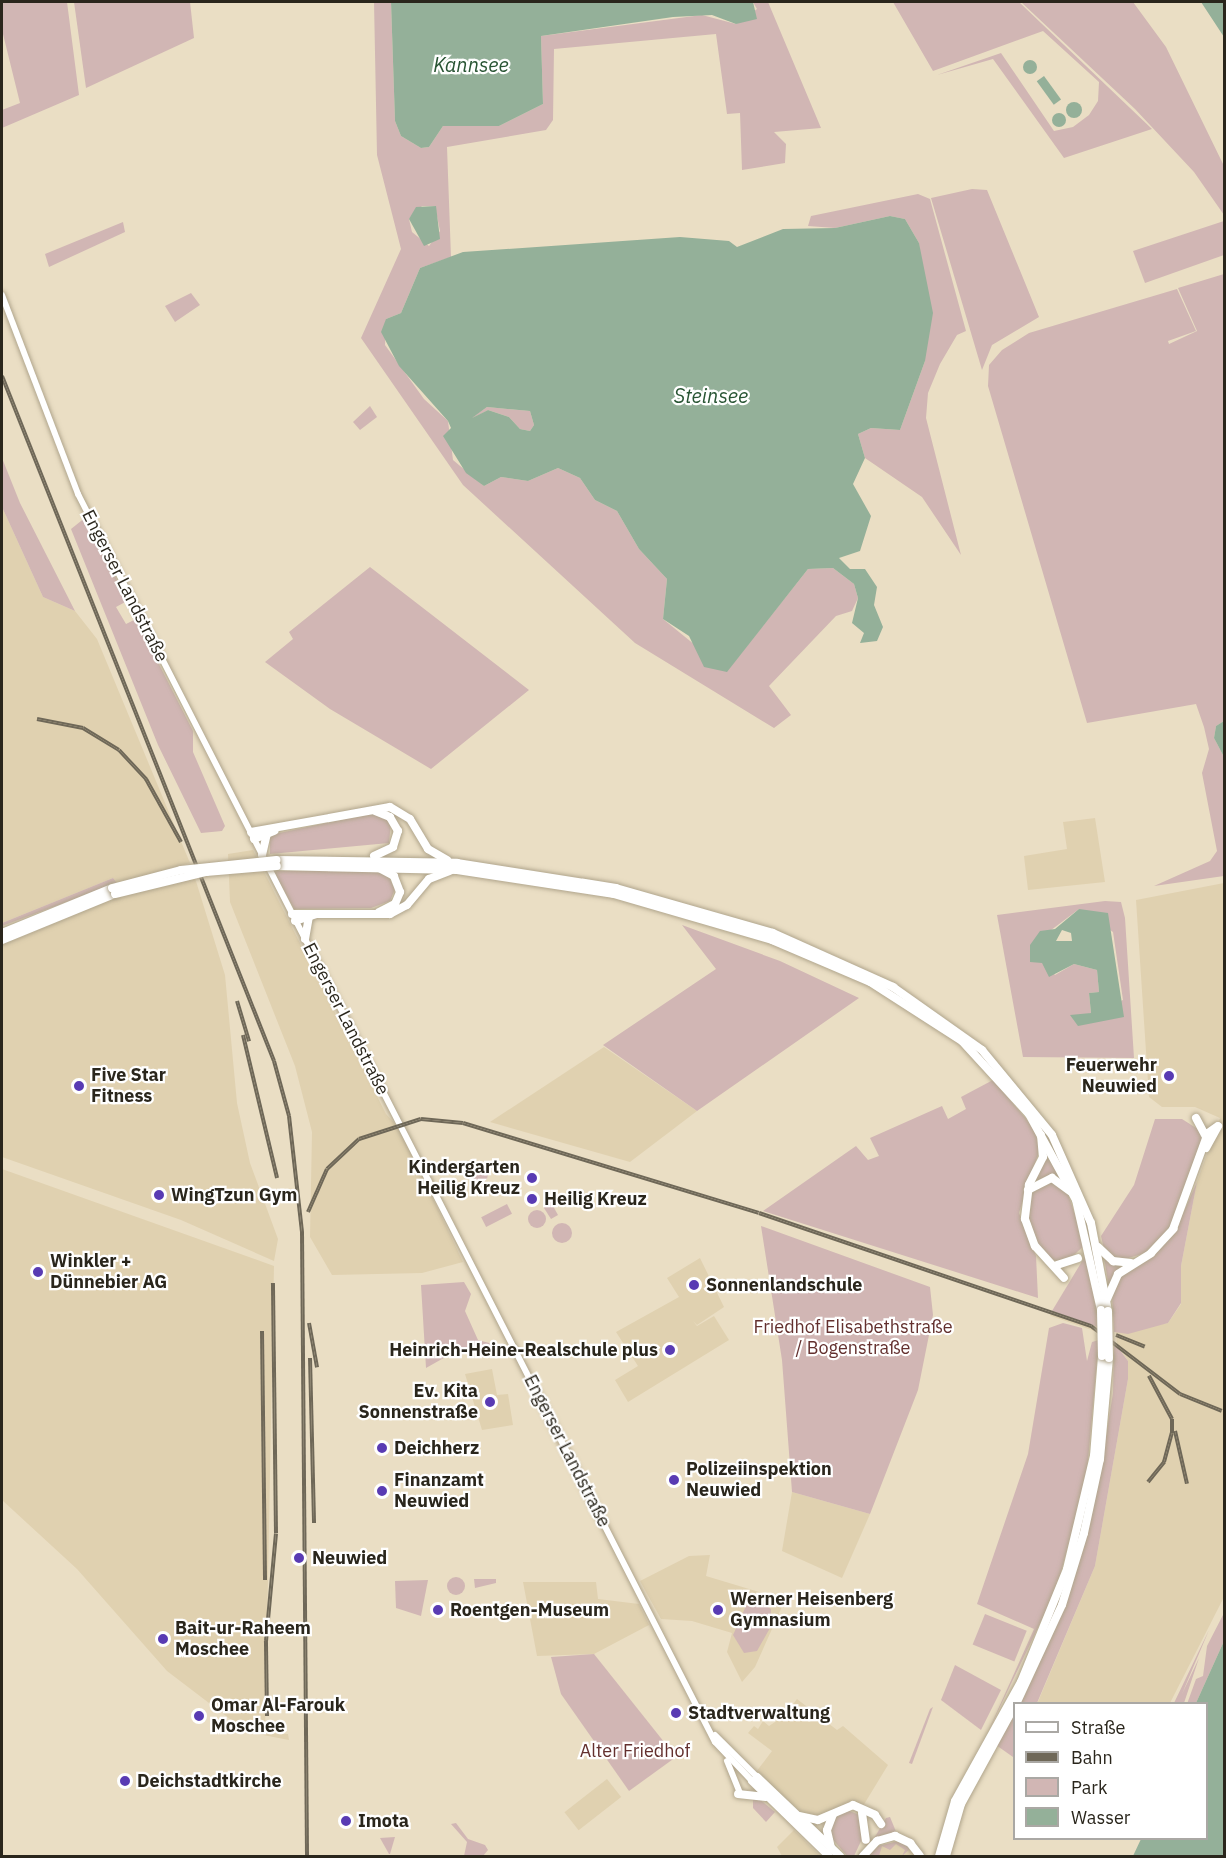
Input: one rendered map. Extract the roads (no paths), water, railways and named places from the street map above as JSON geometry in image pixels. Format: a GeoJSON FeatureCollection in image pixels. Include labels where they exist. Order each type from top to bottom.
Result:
{"type":"FeatureCollection","features":[{"type":"Feature","properties":{"kind":"highway"},"geometry":{"type":"LineString","coordinates":[[252,836],[280,827],[358,812],[399,810],[428,849],[457,866]]}},
{"type":"Feature","properties":{"kind":"highway"},"geometry":{"type":"LineString","coordinates":[[358,812],[383,813],[397,827],[393,847],[369,861]]}},
{"type":"Feature","properties":{"kind":"highway"},"geometry":{"type":"LineString","coordinates":[[252,836],[268,833],[280,827]]}},
{"type":"Feature","properties":{"kind":"highway"},"geometry":{"type":"LineString","coordinates":[[262,855],[268,833]]}},
{"type":"Feature","properties":{"kind":"highway"},"geometry":{"type":"LineString","coordinates":[[369,861],[391,873],[399,887],[391,907],[371,914]]}},
{"type":"Feature","properties":{"kind":"highway"},"geometry":{"type":"LineString","coordinates":[[2,933],[113,891],[206,872],[276,863],[369,861],[457,866],[573,886],[679,910],[772,940],[890,989],[965,1035],[1016,1085],[1064,1157],[1091,1234],[1106,1300]]}},
{"type":"Feature","properties":{"kind":"highway"},"geometry":{"type":"LineString","coordinates":[[294,917],[321,913],[371,914],[399,911],[429,879],[457,866]]}},
{"type":"Feature","properties":{"kind":"highway"},"geometry":{"type":"LineString","coordinates":[[2,940],[113,891]]}},
{"type":"Feature","properties":{"kind":"highway"},"geometry":{"type":"LineString","coordinates":[[294,917],[309,917],[321,913]]}},
{"type":"Feature","properties":{"kind":"highway"},"geometry":{"type":"LineString","coordinates":[[305,939],[309,917]]}},
{"type":"Feature","properties":{"kind":"highway"},"geometry":{"type":"LineString","coordinates":[[890,989],[978,1056],[1041,1130],[1091,1234]]}},
{"type":"Feature","properties":{"kind":"highway"},"geometry":{"type":"LineString","coordinates":[[1196,1118],[1206,1137],[1204,1152]]}},
{"type":"Feature","properties":{"kind":"highway"},"geometry":{"type":"LineString","coordinates":[[1104,1311],[1116,1277],[1173,1229],[1204,1152],[1218,1126],[1206,1137]]}},
{"type":"Feature","properties":{"kind":"highway"},"geometry":{"type":"LineString","coordinates":[[1041,1130],[1042,1157],[1027,1192],[1028,1230],[1046,1259],[1064,1278],[1057,1265],[1046,1259]]}},
{"type":"Feature","properties":{"kind":"highway"},"geometry":{"type":"LineString","coordinates":[[1027,1192],[1052,1178],[1076,1200]]}},
{"type":"Feature","properties":{"kind":"highway"},"geometry":{"type":"LineString","coordinates":[[1094,1248],[1113,1261],[1133,1263]]}},
{"type":"Feature","properties":{"kind":"highway"},"geometry":{"type":"LineString","coordinates":[[1016,1702],[1062,1605],[1084,1533],[1100,1459],[1106,1357],[1104,1311],[1094,1248]]}},
{"type":"Feature","properties":{"kind":"highway"},"geometry":{"type":"LineString","coordinates":[[1057,1265],[1078,1258]]}},
{"type":"Feature","properties":{"kind":"highway"},"geometry":{"type":"LineString","coordinates":[[946,1857],[956,1814],[1042,1636],[1067,1569],[1094,1456],[1106,1357]]}},
{"type":"Feature","properties":{"kind":"highway"},"geometry":{"type":"LineString","coordinates":[[939,1857],[950,1812],[1013,1708]]}},
{"type":"Feature","properties":{"kind":"highway"},"geometry":{"type":"LineString","coordinates":[[755,1779],[770,1799],[829,1853],[840,1857]]}},
{"type":"Feature","properties":{"kind":"highway"},"geometry":{"type":"LineString","coordinates":[[755,1779],[795,1814],[829,1853]]}},
{"type":"Feature","properties":{"kind":"highway"},"geometry":{"type":"LineString","coordinates":[[739,1793],[770,1799]]}},
{"type":"Feature","properties":{"kind":"highway"},"geometry":{"type":"LineString","coordinates":[[795,1814],[815,1821],[849,1804],[866,1812]]}},
{"type":"Feature","properties":{"kind":"highway"},"geometry":{"type":"LineString","coordinates":[[829,1853],[827,1830],[832,1815],[848,1808],[866,1812],[883,1811]]}},
{"type":"Feature","properties":{"kind":"highway"},"geometry":{"type":"LineString","coordinates":[[866,1812],[866,1840]]}},
{"type":"Feature","properties":{"kind":"highway"},"geometry":{"type":"LineString","coordinates":[[863,1857],[877,1841],[904,1839],[920,1857]]}},
{"type":"Feature","properties":{"kind":"main road","name":"Engerser Landstraße"},"geometry":{"type":"LineString","coordinates":[[2,295],[66,470],[724,1755],[755,1779]]}},
{"type":"Feature","properties":{"kind":"main road","name":"Engerser Landstraße"},"geometry":{"type":"LineString","coordinates":[[712,1732],[755,1779]]}},
{"type":"Feature","properties":{"kind":"main road"},"geometry":{"type":"LineString","coordinates":[[724,1755],[739,1793]]}},
{"type":"Feature","properties":{"kind":"water","name":"Kannsee"},"geometry":{"type":"Polygon","coordinates":[[[391,2],[753,2],[757,19],[736,24],[712,15],[673,17],[541,36],[543,104],[499,126],[443,126],[429,147],[421,148],[401,136],[395,121],[391,2]]]}},
{"type":"Feature","properties":{"kind":"water"},"geometry":{"type":"Polygon","coordinates":[[[1201,2],[1224,2],[1224,37],[1201,2]]]}},
{"type":"Feature","properties":{"kind":"water"},"geometry":{"type":"Polygon","coordinates":[[[1027,60],[1033,60],[1037,67],[1033,74],[1027,74],[1023,70],[1023,64],[1027,60]]]}},
{"type":"Feature","properties":{"kind":"water"},"geometry":{"type":"Polygon","coordinates":[[[1044,76],[1061,99],[1054,105],[1037,81],[1044,76]]]}},
{"type":"Feature","properties":{"kind":"water"},"geometry":{"type":"Polygon","coordinates":[[[1071,102],[1077,102],[1082,110],[1080,116],[1071,118],[1066,113],[1066,107],[1071,102]]]}},
{"type":"Feature","properties":{"kind":"water"},"geometry":{"type":"Polygon","coordinates":[[[1056,113],[1062,113],[1066,120],[1062,127],[1056,127],[1052,123],[1052,117],[1056,113]]]}},
{"type":"Feature","properties":{"kind":"water"},"geometry":{"type":"Polygon","coordinates":[[[436,206],[440,239],[424,246],[409,219],[416,207],[436,206]]]}},
{"type":"Feature","properties":{"kind":"water","name":"Steinsee"},"geometry":{"type":"Polygon","coordinates":[[[890,216],[905,219],[919,243],[933,313],[925,361],[900,430],[871,428],[858,434],[865,458],[853,484],[871,516],[860,551],[839,558],[850,569],[865,569],[877,587],[874,605],[883,627],[877,641],[860,643],[864,633],[852,623],[858,598],[854,584],[833,568],[808,569],[727,672],[704,667],[689,636],[663,619],[667,579],[639,549],[617,511],[595,500],[580,478],[558,468],[528,481],[501,477],[484,486],[466,473],[443,436],[451,428],[448,421],[399,366],[381,332],[386,319],[401,313],[420,268],[463,252],[680,237],[729,241],[737,247],[783,229],[835,228],[890,216]],[[487,407],[472,418],[488,410],[509,417],[520,429],[530,431],[534,425],[530,411],[487,407]]]}},
{"type":"Feature","properties":{"kind":"water"},"geometry":{"type":"Polygon","coordinates":[[[1224,721],[1224,757],[1214,738],[1216,726],[1224,721]]]}},
{"type":"Feature","properties":{"kind":"water"},"geometry":{"type":"Polygon","coordinates":[[[1079,909],[1108,913],[1124,1017],[1078,1026],[1070,1015],[1091,1013],[1089,993],[1099,992],[1097,970],[1074,964],[1049,977],[1042,963],[1030,962],[1030,945],[1040,931],[1055,929],[1079,909]],[[1062,930],[1056,941],[1072,941],[1071,933],[1062,930]]]}},
{"type":"Feature","properties":{"kind":"water"},"geometry":{"type":"Polygon","coordinates":[[[1224,1641],[1224,1856],[1133,1856],[1141,1840],[1208,1840],[1208,1702],[1196,1702],[1224,1641]]]}},
{"type":"Feature","properties":{"kind":"railway"},"geometry":{"type":"LineString","coordinates":[[2,376],[274,1061],[289,1116],[302,1232],[307,1856]]}},
{"type":"Feature","properties":{"kind":"railway"},"geometry":{"type":"LineString","coordinates":[[37,719],[83,728],[119,750],[146,779],[181,842]]}},
{"type":"Feature","properties":{"kind":"railway"},"geometry":{"type":"LineString","coordinates":[[237,1001],[249,1041]]}},
{"type":"Feature","properties":{"kind":"railway"},"geometry":{"type":"LineString","coordinates":[[243,1035],[277,1178]]}},
{"type":"Feature","properties":{"kind":"railway"},"geometry":{"type":"LineString","coordinates":[[308,1212],[327,1169],[359,1139],[421,1119],[463,1123],[759,1213],[1091,1326],[1180,1394],[1222,1411]]}},
{"type":"Feature","properties":{"kind":"railway"},"geometry":{"type":"LineString","coordinates":[[267,1716],[266,1641],[276,1533],[273,1283]]}},
{"type":"Feature","properties":{"kind":"railway"},"geometry":{"type":"LineString","coordinates":[[309,1323],[317,1367]]}},
{"type":"Feature","properties":{"kind":"railway"},"geometry":{"type":"LineString","coordinates":[[262,1331],[265,1580]]}},
{"type":"Feature","properties":{"kind":"railway"},"geometry":{"type":"LineString","coordinates":[[1116,1335],[1145,1347]]}},
{"type":"Feature","properties":{"kind":"railway"},"geometry":{"type":"LineString","coordinates":[[310,1358],[314,1523]]}},
{"type":"Feature","properties":{"kind":"railway"},"geometry":{"type":"LineString","coordinates":[[1148,1482],[1164,1462],[1172,1433],[1172,1419],[1149,1376]]}},
{"type":"Feature","properties":{"kind":"railway"},"geometry":{"type":"LineString","coordinates":[[1175,1431],[1187,1484]]}},
{"type":"Feature","properties":{"kind":"place","name":"Feuerwehr Neuwied"},"geometry":{"type":"Point","coordinates":[1169,1076]}},
{"type":"Feature","properties":{"kind":"place","name":"Five Star Fitness"},"geometry":{"type":"Point","coordinates":[79,1086]}},
{"type":"Feature","properties":{"kind":"place","name":"Kindergarten Heilig Kreuz"},"geometry":{"type":"Point","coordinates":[532,1178]}},
{"type":"Feature","properties":{"kind":"place","name":"WingTzun Gym"},"geometry":{"type":"Point","coordinates":[159,1195]}},
{"type":"Feature","properties":{"kind":"place","name":"Heilig Kreuz"},"geometry":{"type":"Point","coordinates":[532,1199]}},
{"type":"Feature","properties":{"kind":"place","name":"Winkler + Dünnebier AG"},"geometry":{"type":"Point","coordinates":[38,1272]}},
{"type":"Feature","properties":{"kind":"place","name":"Sonnenlandschule"},"geometry":{"type":"Point","coordinates":[694,1285]}},
{"type":"Feature","properties":{"kind":"place","name":"Heinrich-Heine-Realschule plus"},"geometry":{"type":"Point","coordinates":[670,1350]}},
{"type":"Feature","properties":{"kind":"place","name":"Ev. Kita Sonnenstraße"},"geometry":{"type":"Point","coordinates":[490,1402]}},
{"type":"Feature","properties":{"kind":"place","name":"Deichherz"},"geometry":{"type":"Point","coordinates":[382,1448]}},
{"type":"Feature","properties":{"kind":"place","name":"Polizeiinspektion Neuwied"},"geometry":{"type":"Point","coordinates":[674,1480]}},
{"type":"Feature","properties":{"kind":"place","name":"Finanzamt Neuwied"},"geometry":{"type":"Point","coordinates":[382,1491]}},
{"type":"Feature","properties":{"kind":"place","name":"Neuwied"},"geometry":{"type":"Point","coordinates":[299,1558]}},
{"type":"Feature","properties":{"kind":"place","name":"Roentgen-Museum"},"geometry":{"type":"Point","coordinates":[438,1610]}},
{"type":"Feature","properties":{"kind":"place","name":"Werner Heisenberg Gymnasium"},"geometry":{"type":"Point","coordinates":[718,1610]}},
{"type":"Feature","properties":{"kind":"place","name":"Bait-ur-Raheem Moschee"},"geometry":{"type":"Point","coordinates":[163,1639]}},
{"type":"Feature","properties":{"kind":"place","name":"Stadtverwaltung"},"geometry":{"type":"Point","coordinates":[676,1713]}},
{"type":"Feature","properties":{"kind":"place","name":"Omar Al-Farouk Moschee"},"geometry":{"type":"Point","coordinates":[199,1716]}},
{"type":"Feature","properties":{"kind":"place","name":"Deichstadtkirche"},"geometry":{"type":"Point","coordinates":[125,1781]}},
{"type":"Feature","properties":{"kind":"place","name":"Imota"},"geometry":{"type":"Point","coordinates":[346,1821]}},
{"type":"Feature","properties":{"kind":"park label","name":"Friedhof Elisabethstraße / Bogenstraße"},"geometry":{"type":"Point","coordinates":[853,1338]}},
{"type":"Feature","properties":{"kind":"park label","name":"Alter Friedhof"},"geometry":{"type":"Point","coordinates":[635,1751]}}]}
